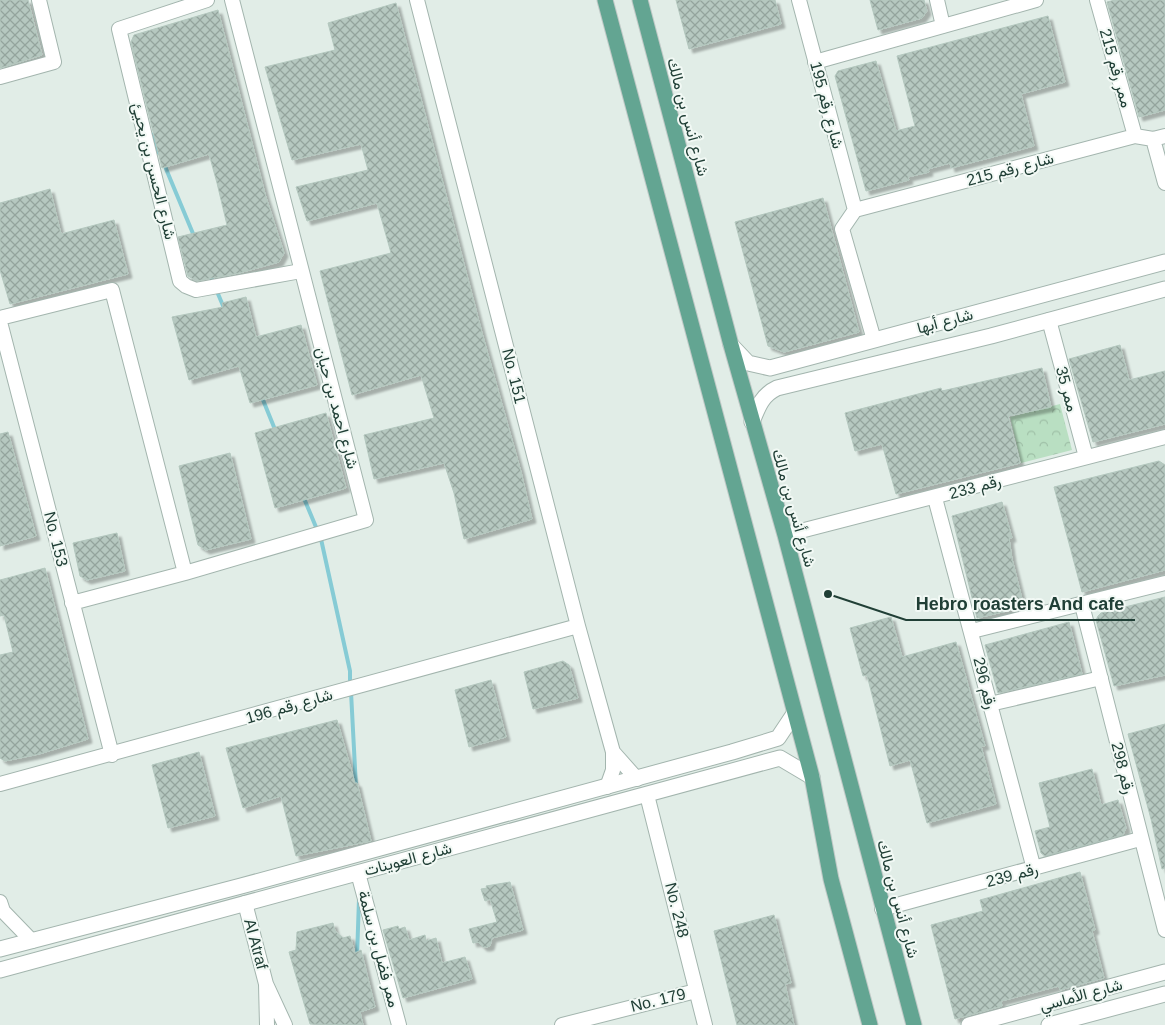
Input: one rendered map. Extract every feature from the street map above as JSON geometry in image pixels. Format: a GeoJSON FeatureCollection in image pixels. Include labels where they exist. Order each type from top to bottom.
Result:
{"type":"FeatureCollection","features":[{"type":"Feature","properties":{"kind":"main road"},"geometry":{"type":"LineString","coordinates":[[605,0],[812,777],[831,879],[870,1025]]}},
{"type":"Feature","properties":{"kind":"main road","name":"شارع أنس بن مالك"},"geometry":{"type":"LineString","coordinates":[[640,0],[914,1025]]}},
{"type":"Feature","properties":{"kind":"street"},"geometry":{"type":"LineString","coordinates":[[0,77],[54,62],[40,0]]}},
{"type":"Feature","properties":{"kind":"street","name":"شارع الحسن بن يحيئ"},"geometry":{"type":"LineString","coordinates":[[207,0],[119,29],[180,281],[196,290],[301,270]]}},
{"type":"Feature","properties":{"kind":"street","name":"شارع احمد بن حيان"},"geometry":{"type":"LineString","coordinates":[[72,603],[185,573],[366,520],[232,0]]}},
{"type":"Feature","properties":{"kind":"street","name":"No. 151"},"geometry":{"type":"LineString","coordinates":[[418,0],[578,626],[613,752],[613,770],[607,787]]}},
{"type":"Feature","properties":{"kind":"street","name":"شارع رقم 195"},"geometry":{"type":"LineString","coordinates":[[799,0],[855,210]]}},
{"type":"Feature","properties":{"kind":"street"},"geometry":{"type":"LineString","coordinates":[[937,0],[944,26]]}},
{"type":"Feature","properties":{"kind":"street"},"geometry":{"type":"LineString","coordinates":[[815,62],[1036,0]]}},
{"type":"Feature","properties":{"kind":"street","name":"ممر رقم 215"},"geometry":{"type":"LineString","coordinates":[[1097,0],[1135,136]]}},
{"type":"Feature","properties":{"kind":"street","name":"شارع رقم 215"},"geometry":{"type":"LineString","coordinates":[[855,210],[1135,136],[1159,138]]}},
{"type":"Feature","properties":{"kind":"street"},"geometry":{"type":"LineString","coordinates":[[1159,138],[1165,184]]}},
{"type":"Feature","properties":{"kind":"street"},"geometry":{"type":"LineString","coordinates":[[855,210],[842,229],[874,340]]}},
{"type":"Feature","properties":{"kind":"street","name":"شارع أبها"},"geometry":{"type":"LineString","coordinates":[[731,345],[748,363],[770,368],[1165,262]]}},
{"type":"Feature","properties":{"kind":"street","name":"شارع أبها"},"geometry":{"type":"LineString","coordinates":[[752,422],[761,401],[768,392],[991,336],[1165,289]]}},
{"type":"Feature","properties":{"kind":"street"},"geometry":{"type":"LineString","coordinates":[[0,318],[112,290],[185,573]]}},
{"type":"Feature","properties":{"kind":"street"},"geometry":{"type":"LineString","coordinates":[[984,311],[991,336]]}},
{"type":"Feature","properties":{"kind":"street","name":"ممر 35"},"geometry":{"type":"LineString","coordinates":[[1049,320],[1086,457]]}},
{"type":"Feature","properties":{"kind":"street","name":"No. 153"},"geometry":{"type":"LineString","coordinates":[[0,322],[112,755]]}},
{"type":"Feature","properties":{"kind":"street"},"geometry":{"type":"LineString","coordinates":[[790,364],[795,385]]}},
{"type":"Feature","properties":{"kind":"street","name":"رقم 233"},"geometry":{"type":"LineString","coordinates":[[784,535],[935,498],[1165,437]]}},
{"type":"Feature","properties":{"kind":"street","name":"رقم 296"},"geometry":{"type":"LineString","coordinates":[[935,498],[1034,869]]}},
{"type":"Feature","properties":{"kind":"street"},"geometry":{"type":"LineString","coordinates":[[972,631],[1165,583]]}},
{"type":"Feature","properties":{"kind":"street","name":"رقم 298"},"geometry":{"type":"LineString","coordinates":[[1082,605],[1140,839],[1165,930]]}},
{"type":"Feature","properties":{"kind":"street","name":"شارع رقم 196"},"geometry":{"type":"LineString","coordinates":[[0,784],[112,755],[578,626]]}},
{"type":"Feature","properties":{"kind":"street"},"geometry":{"type":"LineString","coordinates":[[990,704],[1101,678]]}},
{"type":"Feature","properties":{"kind":"street","name":"شارع العوينات"},"geometry":{"type":"LineString","coordinates":[[0,949],[266,879],[732,752],[778,738],[794,714]]}},
{"type":"Feature","properties":{"kind":"street","name":"No. 151"},"geometry":{"type":"LineString","coordinates":[[613,752],[637,779]]}},
{"type":"Feature","properties":{"kind":"street"},"geometry":{"type":"LineString","coordinates":[[732,752],[746,752],[753,755],[752,762],[740,770]]}},
{"type":"Feature","properties":{"kind":"street","name":"شارع العوينات"},"geometry":{"type":"LineString","coordinates":[[0,970],[780,758],[812,777]]}},
{"type":"Feature","properties":{"kind":"street","name":"No. 248"},"geometry":{"type":"LineString","coordinates":[[647,794],[705,1025]]}},
{"type":"Feature","properties":{"kind":"street","name":"رقم 239"},"geometry":{"type":"LineString","coordinates":[[882,909],[1140,839]]}},
{"type":"Feature","properties":{"kind":"street","name":"ممر فضل بن سلمة"},"geometry":{"type":"LineString","coordinates":[[358,873],[399,1025]]}},
{"type":"Feature","properties":{"kind":"street"},"geometry":{"type":"LineString","coordinates":[[266,879],[269,896]]}},
{"type":"Feature","properties":{"kind":"street"},"geometry":{"type":"LineString","coordinates":[[220,891],[223,909]]}},
{"type":"Feature","properties":{"kind":"street","name":"Al Atraf"},"geometry":{"type":"LineString","coordinates":[[245,903],[266,984],[285,1025]]}},
{"type":"Feature","properties":{"kind":"street"},"geometry":{"type":"LineString","coordinates":[[1,911],[32,941]]}},
{"type":"Feature","properties":{"kind":"street","name":"شارع الأماسي"},"geometry":{"type":"LineString","coordinates":[[969,1025],[1165,972]]}},
{"type":"Feature","properties":{"kind":"street","name":"Al Atraf"},"geometry":{"type":"LineString","coordinates":[[266,984],[267,1025]]}},
{"type":"Feature","properties":{"kind":"street","name":"No. 179"},"geometry":{"type":"LineString","coordinates":[[562,1025],[696,991]]}},
{"type":"Feature","properties":{"kind":"street","name":"شارع الأماسي"},"geometry":{"type":"LineString","coordinates":[[1049,1025],[1165,994]]}},
{"type":"Feature","properties":{"kind":"green space"},"geometry":{"type":"Polygon","coordinates":[[[1060,404],[1072,450],[1021,463],[1010,417],[1060,404]]]}},
{"type":"Feature","properties":{"kind":"building"},"geometry":{"type":"Polygon","coordinates":[[[0,0],[28,0],[42,55],[0,68],[0,0]]]}},
{"type":"Feature","properties":{"kind":"building"},"geometry":{"type":"Polygon","coordinates":[[[676,0],[775,0],[781,24],[689,49],[676,0]]]}},
{"type":"Feature","properties":{"kind":"building"},"geometry":{"type":"Polygon","coordinates":[[[870,0],[924,0],[927,11],[922,18],[878,30],[870,0]]]}},
{"type":"Feature","properties":{"kind":"building"},"geometry":{"type":"Polygon","coordinates":[[[1115,0],[1165,0],[1165,110],[1139,117],[1107,2],[1115,0]]]}},
{"type":"Feature","properties":{"kind":"building"},"geometry":{"type":"Polygon","coordinates":[[[396,3],[532,519],[464,539],[454,493],[444,463],[374,479],[364,435],[434,418],[421,375],[352,395],[320,271],[391,253],[377,203],[307,221],[296,187],[368,170],[361,144],[292,160],[265,67],[335,50],[328,23],[396,3]]]}},
{"type":"Feature","properties":{"kind":"building"},"geometry":{"type":"Polygon","coordinates":[[[218,10],[265,194],[284,253],[279,262],[239,273],[197,281],[188,276],[178,237],[227,225],[209,154],[162,168],[131,42],[134,35],[218,10]]]}},
{"type":"Feature","properties":{"kind":"building"},"geometry":{"type":"Polygon","coordinates":[[[1048,16],[1065,82],[1021,94],[1034,146],[951,168],[950,163],[928,169],[929,172],[908,177],[909,180],[866,191],[835,76],[838,71],[876,61],[896,131],[915,126],[897,56],[1048,16]]]}},
{"type":"Feature","properties":{"kind":"building"},"geometry":{"type":"Polygon","coordinates":[[[50,189],[61,234],[114,220],[128,274],[10,304],[0,270],[0,203],[50,189]]]}},
{"type":"Feature","properties":{"kind":"building"},"geometry":{"type":"Polygon","coordinates":[[[823,198],[859,332],[784,352],[768,346],[735,222],[823,198]]]}},
{"type":"Feature","properties":{"kind":"building"},"geometry":{"type":"Polygon","coordinates":[[[246,297],[256,337],[301,325],[317,385],[250,403],[239,366],[189,380],[172,317],[223,307],[222,303],[246,297]]]}},
{"type":"Feature","properties":{"kind":"building"},"geometry":{"type":"Polygon","coordinates":[[[1120,345],[1129,380],[1165,371],[1165,424],[1093,442],[1069,359],[1120,345]]]}},
{"type":"Feature","properties":{"kind":"building"},"geometry":{"type":"Polygon","coordinates":[[[1042,368],[1051,407],[1008,416],[1020,463],[896,494],[882,444],[855,451],[845,413],[941,388],[942,391],[1042,368]]]}},
{"type":"Feature","properties":{"kind":"building"},"geometry":{"type":"Polygon","coordinates":[[[326,413],[346,488],[275,508],[255,433],[326,413]]]}},
{"type":"Feature","properties":{"kind":"building"},"geometry":{"type":"Polygon","coordinates":[[[8,432],[36,536],[0,546],[0,434],[8,432]]]}},
{"type":"Feature","properties":{"kind":"building"},"geometry":{"type":"Polygon","coordinates":[[[230,453],[251,539],[206,550],[198,545],[179,466],[230,453]]]}},
{"type":"Feature","properties":{"kind":"building"},"geometry":{"type":"Polygon","coordinates":[[[1159,461],[1165,465],[1165,570],[1082,592],[1054,487],[1159,461]]]}},
{"type":"Feature","properties":{"kind":"building"},"geometry":{"type":"Polygon","coordinates":[[[1002,502],[1012,538],[1009,538],[1012,559],[1024,607],[977,618],[952,516],[1002,502]]]}},
{"type":"Feature","properties":{"kind":"building"},"geometry":{"type":"Polygon","coordinates":[[[117,533],[125,571],[87,580],[80,576],[73,543],[117,533]]]}},
{"type":"Feature","properties":{"kind":"building"},"geometry":{"type":"Polygon","coordinates":[[[45,568],[88,739],[39,754],[5,761],[0,758],[0,655],[13,652],[4,615],[0,616],[0,580],[45,568]]]}},
{"type":"Feature","properties":{"kind":"building"},"geometry":{"type":"Polygon","coordinates":[[[1165,597],[1165,675],[1114,686],[1096,620],[1098,616],[1101,613],[1165,597]]]}},
{"type":"Feature","properties":{"kind":"building"},"geometry":{"type":"Polygon","coordinates":[[[891,617],[902,657],[956,642],[985,746],[981,746],[996,804],[927,823],[910,760],[890,766],[867,675],[863,676],[850,628],[891,617]]]}},
{"type":"Feature","properties":{"kind":"building"},"geometry":{"type":"Polygon","coordinates":[[[1069,622],[1082,674],[998,693],[985,645],[1069,622]]]}},
{"type":"Feature","properties":{"kind":"building"},"geometry":{"type":"Polygon","coordinates":[[[563,661],[569,665],[578,698],[533,709],[524,672],[563,661]]]}},
{"type":"Feature","properties":{"kind":"building"},"geometry":{"type":"Polygon","coordinates":[[[491,680],[506,737],[469,747],[455,690],[491,680]]]}},
{"type":"Feature","properties":{"kind":"building"},"geometry":{"type":"Polygon","coordinates":[[[337,720],[355,783],[357,783],[371,841],[296,856],[281,796],[243,808],[226,748],[337,720]]]}},
{"type":"Feature","properties":{"kind":"building"},"geometry":{"type":"Polygon","coordinates":[[[1165,724],[1165,868],[1162,869],[1151,819],[1128,734],[1165,724]]]}},
{"type":"Feature","properties":{"kind":"building"},"geometry":{"type":"Polygon","coordinates":[[[199,752],[215,816],[168,828],[152,765],[199,752]]]}},
{"type":"Feature","properties":{"kind":"building"},"geometry":{"type":"Polygon","coordinates":[[[1092,769],[1101,805],[1118,800],[1126,828],[1123,835],[1045,856],[1041,853],[1035,831],[1050,827],[1039,783],[1092,769]]]}},
{"type":"Feature","properties":{"kind":"building"},"geometry":{"type":"Polygon","coordinates":[[[1080,872],[1095,930],[1092,931],[1104,978],[1060,990],[1059,986],[1001,1001],[1002,1006],[955,1019],[931,925],[983,911],[980,900],[1080,872]]]}},
{"type":"Feature","properties":{"kind":"building"},"geometry":{"type":"Polygon","coordinates":[[[510,882],[523,930],[492,938],[490,946],[487,947],[483,947],[478,942],[473,943],[469,929],[497,922],[490,899],[485,901],[481,889],[487,888],[486,886],[510,882]]]}},
{"type":"Feature","properties":{"kind":"building"},"geometry":{"type":"Polygon","coordinates":[[[774,915],[791,983],[785,984],[794,1025],[737,1025],[714,931],[774,915]]]}},
{"type":"Feature","properties":{"kind":"building"},"geometry":{"type":"Polygon","coordinates":[[[333,923],[335,931],[343,938],[350,936],[355,953],[361,950],[375,1007],[360,1012],[363,1025],[310,1024],[289,952],[296,950],[297,932],[333,923]]]}},
{"type":"Feature","properties":{"kind":"building"},"geometry":{"type":"Polygon","coordinates":[[[398,926],[399,929],[405,927],[409,940],[425,935],[426,941],[436,938],[442,963],[465,957],[472,979],[403,998],[383,930],[398,926]]]}},
{"type":"Feature","properties":{"kind":"waterway"},"geometry":{"type":"LineString","coordinates":[[151,134],[159,153]]}},
{"type":"Feature","properties":{"kind":"waterway"},"geometry":{"type":"LineString","coordinates":[[164,164],[194,236]]}},
{"type":"Feature","properties":{"kind":"waterway"},"geometry":{"type":"LineString","coordinates":[[210,275],[224,308]]}},
{"type":"Feature","properties":{"kind":"waterway"},"geometry":{"type":"LineString","coordinates":[[261,395],[276,432]]}},
{"type":"Feature","properties":{"kind":"waterway"},"geometry":{"type":"LineString","coordinates":[[303,496],[321,539],[350,671],[350,685]]}},
{"type":"Feature","properties":{"kind":"waterway"},"geometry":{"type":"LineString","coordinates":[[351,692],[356,787]]}},
{"type":"Feature","properties":{"kind":"waterway"},"geometry":{"type":"LineString","coordinates":[[357,957],[359,899]]}},
{"type":"Feature","properties":{"kind":"place","name":"Hebro roasters And cafe"},"geometry":{"type":"Point","coordinates":[828,594]}}]}
